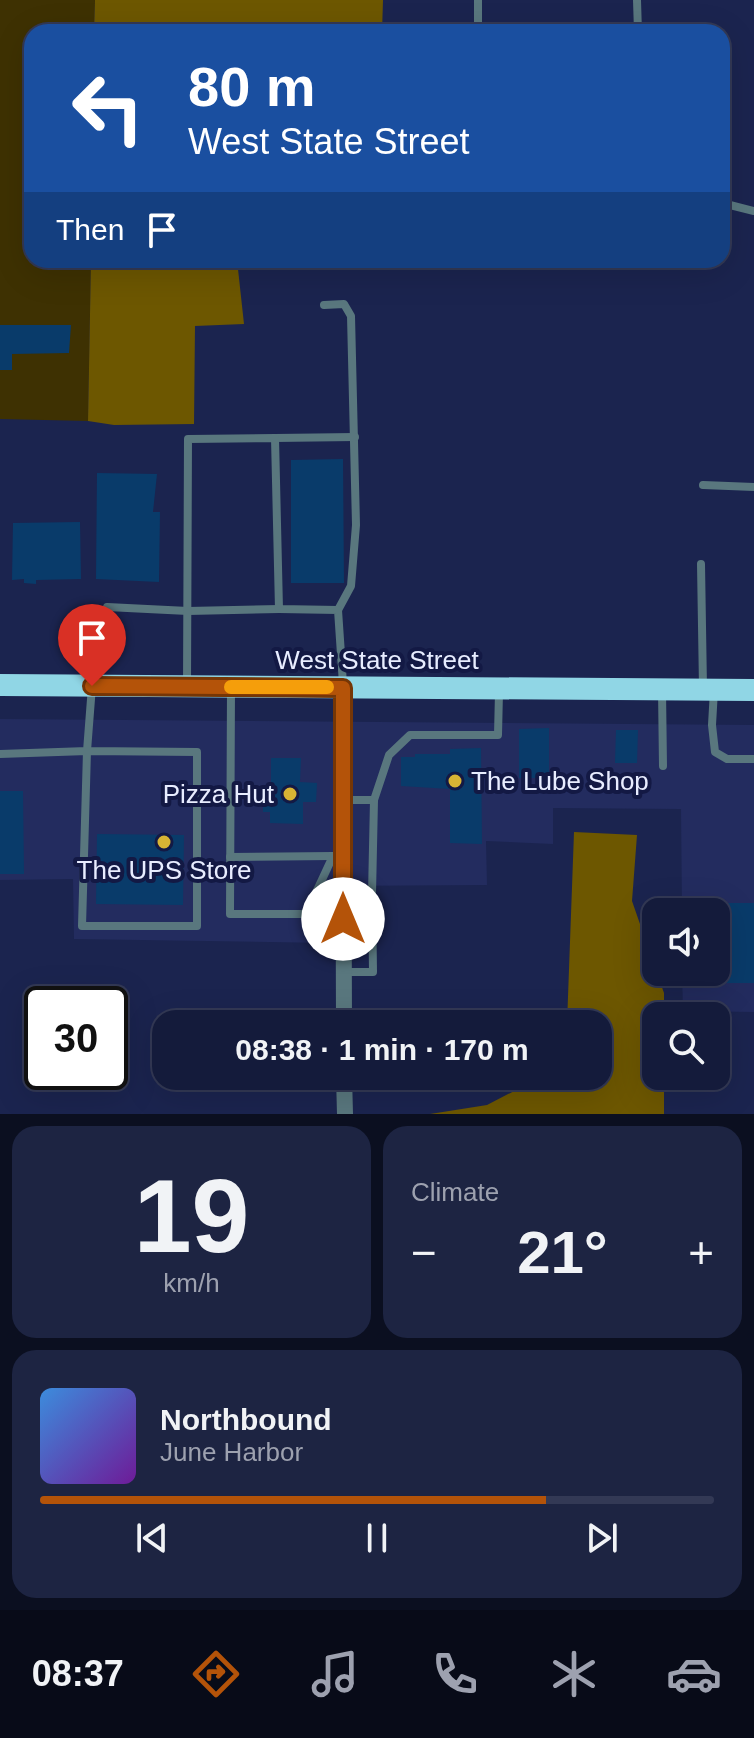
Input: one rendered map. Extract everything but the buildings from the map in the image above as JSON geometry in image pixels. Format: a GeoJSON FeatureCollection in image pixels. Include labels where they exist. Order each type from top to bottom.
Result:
{"type":"FeatureCollection","features":[{"type":"Feature","properties":{"kind":"highway","name":"West State Street"},"geometry":{"type":"LineString","coordinates":[[0,685],[754,690]]}},
{"type":"Feature","properties":{"kind":"street"},"geometry":{"type":"LineString","coordinates":[[343,688],[342,800],[337,856],[343,893],[344,1010]]}},
{"type":"Feature","properties":{"kind":"street"},"geometry":{"type":"LineString","coordinates":[[344,1090],[345,1114]]}},
{"type":"Feature","properties":{"kind":"lane"},"geometry":{"type":"LineString","coordinates":[[478,0],[478,24]]}},
{"type":"Feature","properties":{"kind":"lane"},"geometry":{"type":"LineString","coordinates":[[637,0],[638,24]]}},
{"type":"Feature","properties":{"kind":"lane"},"geometry":{"type":"LineString","coordinates":[[730,205],[754,211]]}},
{"type":"Feature","properties":{"kind":"lane"},"geometry":{"type":"LineString","coordinates":[[324,305],[344,304],[351,316],[356,525],[351,586],[338,610],[343,688]]}},
{"type":"Feature","properties":{"kind":"lane"},"geometry":{"type":"LineString","coordinates":[[187,686],[188,439],[355,437]]}},
{"type":"Feature","properties":{"kind":"lane"},"geometry":{"type":"LineString","coordinates":[[275,438],[279,609]]}},
{"type":"Feature","properties":{"kind":"lane"},"geometry":{"type":"LineString","coordinates":[[703,485],[754,487]]}},
{"type":"Feature","properties":{"kind":"lane"},"geometry":{"type":"LineString","coordinates":[[701,564],[715,752],[727,759],[754,759]]}},
{"type":"Feature","properties":{"kind":"lane"},"geometry":{"type":"LineString","coordinates":[[107,607],[188,611],[338,610]]}},
{"type":"Feature","properties":{"kind":"lane"},"geometry":{"type":"LineString","coordinates":[[0,754],[87,751],[197,752],[197,926],[82,926],[87,751],[92,686]]}},
{"type":"Feature","properties":{"kind":"lane"},"geometry":{"type":"LineString","coordinates":[[230,857],[337,856],[306,914],[230,914],[230,857],[231,687]]}},
{"type":"Feature","properties":{"kind":"lane"},"geometry":{"type":"LineString","coordinates":[[343,972],[373,972],[374,800],[389,755],[410,735],[498,735],[499,688]]}},
{"type":"Feature","properties":{"kind":"lane"},"geometry":{"type":"LineString","coordinates":[[662,689],[663,766]]}},
{"type":"Feature","properties":{"kind":"lane"},"geometry":{"type":"LineString","coordinates":[[342,800],[374,800]]}},
{"type":"Feature","properties":{"kind":"lane"},"geometry":{"type":"LineString","coordinates":[[343,893],[372,894]]}},
{"type":"Feature","properties":{"kind":"shaded area"},"geometry":{"type":"Polygon","coordinates":[[[0,0],[95,0],[94,24],[24,24],[24,268],[91,268],[88,421],[0,419],[0,0]]]}},
{"type":"Feature","properties":{"kind":"shaded area"},"geometry":{"type":"Polygon","coordinates":[[[95,0],[383,0],[382,24],[94,24],[95,0]]]}},
{"type":"Feature","properties":{"kind":"shaded area"},"geometry":{"type":"Polygon","coordinates":[[[91,268],[238,268],[244,324],[195,326],[194,424],[114,425],[88,421],[91,268]]]}},
{"type":"Feature","properties":{"kind":"shaded area"},"geometry":{"type":"Polygon","coordinates":[[[0,719],[754,725],[754,1012],[730,1012],[730,1002],[683,1002],[682,986],[730,986],[730,898],[682,898],[681,809],[553,808],[553,844],[486,841],[487,885],[329,886],[328,943],[74,939],[73,879],[0,880],[0,719]]]}},
{"type":"Feature","properties":{"kind":"shaded area"},"geometry":{"type":"Polygon","coordinates":[[[574,832],[637,835],[632,901],[642,930],[642,986],[662,986],[664,993],[664,1002],[642,1002],[642,1090],[664,1090],[664,1114],[430,1114],[487,1105],[516,1090],[612,1090],[612,1010],[568,1010],[574,832]]]}},
{"type":"Feature","properties":{"kind":"slow traffic"},"geometry":{"type":"LineString","coordinates":[[231,687],[327,687]]}},
{"type":"Feature","properties":{"kind":"place","name":"The Lube Shop"},"geometry":{"type":"Point","coordinates":[455,781]}},
{"type":"Feature","properties":{"kind":"place","name":"Pizza Hut"},"geometry":{"type":"Point","coordinates":[290,794]}},
{"type":"Feature","properties":{"kind":"place","name":"The UPS Store"},"geometry":{"type":"Point","coordinates":[164,842]}},
{"type":"Feature","properties":{"kind":"route"},"geometry":{"type":"LineString","coordinates":[[92,686],[343,688],[343,919]]}}]}
